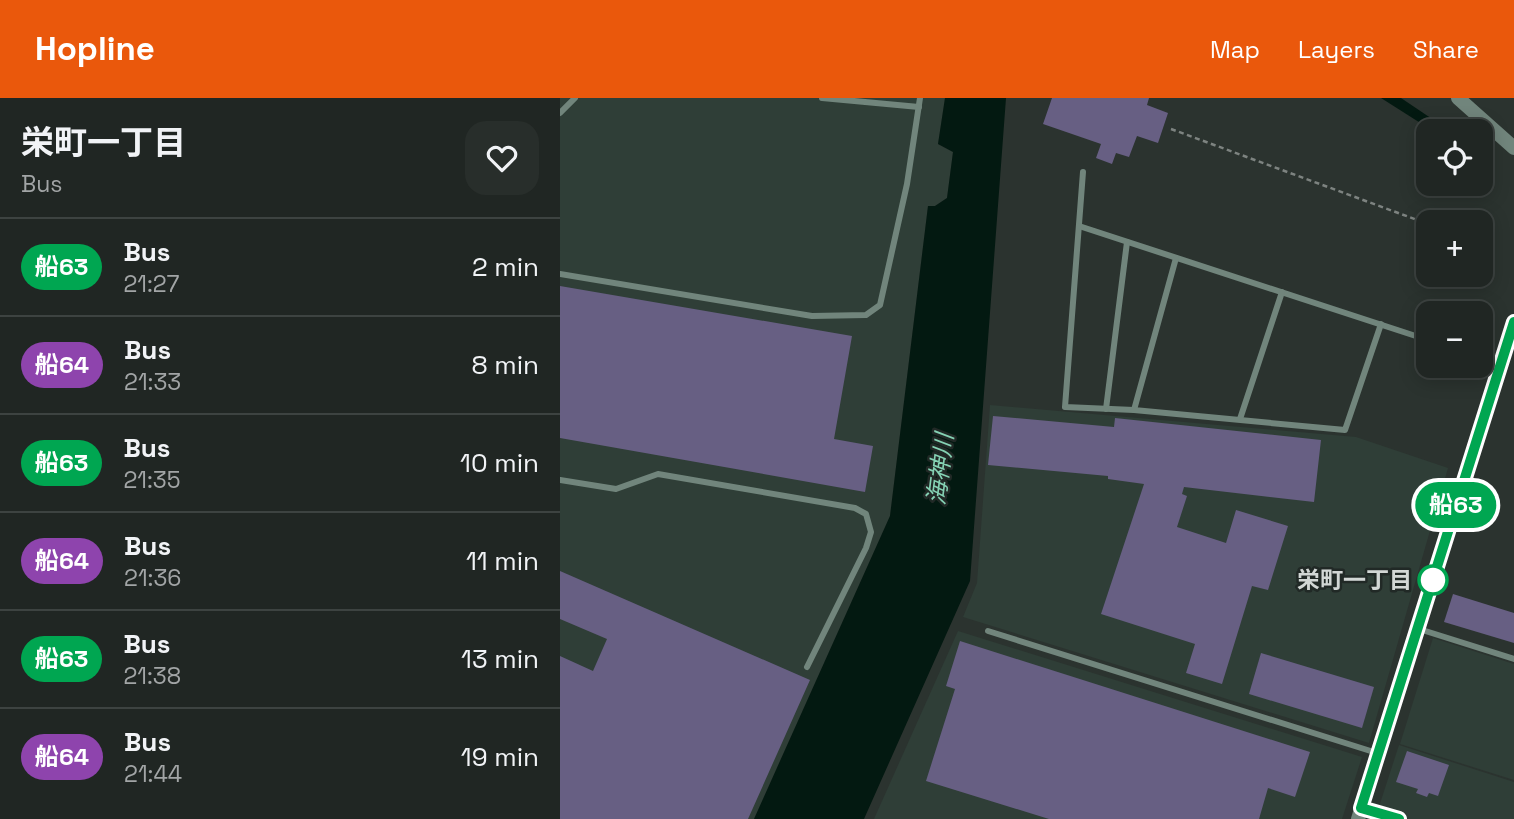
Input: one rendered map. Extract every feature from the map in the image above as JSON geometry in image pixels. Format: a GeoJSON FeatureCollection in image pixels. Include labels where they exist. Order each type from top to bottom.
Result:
{"type":"FeatureCollection","features":[{"type":"Feature","properties":{"kind":"street"},"geometry":{"type":"LineString","coordinates":[[1458,98],[1514,148]]}},
{"type":"Feature","properties":{"kind":"street"},"geometry":{"type":"LineString","coordinates":[[1359,813],[1514,321]]}},
{"type":"Feature","properties":{"kind":"lane"},"geometry":{"type":"LineString","coordinates":[[560,113],[575,98]]}},
{"type":"Feature","properties":{"kind":"lane"},"geometry":{"type":"LineString","coordinates":[[822,98],[919,107]]}},
{"type":"Feature","properties":{"kind":"lane"},"geometry":{"type":"LineString","coordinates":[[560,274],[813,316],[866,315],[880,305],[907,184],[920,98]]}},
{"type":"Feature","properties":{"kind":"lane"},"geometry":{"type":"LineString","coordinates":[[1083,172],[1065,407],[1134,410],[1345,430],[1381,324]]}},
{"type":"Feature","properties":{"kind":"lane"},"geometry":{"type":"LineString","coordinates":[[1079,226],[1416,336]]}},
{"type":"Feature","properties":{"kind":"lane"},"geometry":{"type":"LineString","coordinates":[[1106,409],[1127,242]]}},
{"type":"Feature","properties":{"kind":"lane"},"geometry":{"type":"LineString","coordinates":[[1134,410],[1176,258]]}},
{"type":"Feature","properties":{"kind":"lane"},"geometry":{"type":"LineString","coordinates":[[1240,419],[1282,292]]}},
{"type":"Feature","properties":{"kind":"lane"},"geometry":{"type":"LineString","coordinates":[[1493,360],[1501,363]]}},
{"type":"Feature","properties":{"kind":"lane"},"geometry":{"type":"LineString","coordinates":[[560,480],[616,489],[657,474],[855,508],[866,514],[871,532],[866,548],[807,667]]}},
{"type":"Feature","properties":{"kind":"lane"},"geometry":{"type":"LineString","coordinates":[[1418,628],[1514,659]]}},
{"type":"Feature","properties":{"kind":"lane"},"geometry":{"type":"LineString","coordinates":[[988,631],[1379,753]]}},
{"type":"Feature","properties":{"kind":"lane"},"geometry":{"type":"LineString","coordinates":[[1359,813],[1399,819]]}},
{"type":"Feature","properties":{"kind":"path"},"geometry":{"type":"LineString","coordinates":[[1171,129],[1416,220]]}},
{"type":"Feature","properties":{"kind":"shaded area"},"geometry":{"type":"Polygon","coordinates":[[[560,98],[945,98],[938,144],[953,152],[947,198],[935,206],[928,206],[890,516],[754,819],[560,819],[560,98]]]}},
{"type":"Feature","properties":{"kind":"shaded area"},"geometry":{"type":"Polygon","coordinates":[[[990,405],[1356,437],[1448,468],[1369,743],[963,617],[977,583],[990,405]]]}},
{"type":"Feature","properties":{"kind":"shaded area"},"geometry":{"type":"Polygon","coordinates":[[[958,631],[1362,757],[1342,819],[874,819],[958,631]]]}},
{"type":"Feature","properties":{"kind":"shaded area"},"geometry":{"type":"Polygon","coordinates":[[[1433,638],[1514,664],[1514,780],[1400,744],[1433,638]]]}},
{"type":"Feature","properties":{"kind":"shaded area"},"geometry":{"type":"Polygon","coordinates":[[[1399,745],[1514,782],[1514,819],[1375,819],[1399,745]]]}},
{"type":"Feature","properties":{"kind":"water","name":"海神川"},"geometry":{"type":"Polygon","coordinates":[[[945,98],[1006,98],[970,581],[864,819],[754,819],[890,516],[928,206],[935,206],[947,198],[953,152],[938,144],[945,98]]]}},
{"type":"Feature","properties":{"kind":"water"},"geometry":{"type":"Polygon","coordinates":[[[1381,98],[1401,98],[1432,119],[1416,120],[1381,98]]]}},
{"type":"Feature","properties":{"kind":"building"},"geometry":{"type":"Polygon","coordinates":[[[1052,98],[1149,98],[1147,105],[1168,113],[1158,143],[1137,136],[1129,157],[1116,153],[1112,164],[1096,158],[1101,144],[1043,124],[1052,98]]]}},
{"type":"Feature","properties":{"kind":"building"},"geometry":{"type":"Polygon","coordinates":[[[560,286],[852,336],[834,439],[873,446],[865,492],[560,438],[560,286]]]}},
{"type":"Feature","properties":{"kind":"building"},"geometry":{"type":"Polygon","coordinates":[[[993,416],[1114,427],[1115,418],[1321,440],[1314,502],[1184,487],[1182,494],[1187,496],[1177,527],[1226,543],[1236,510],[1288,526],[1268,590],[1252,586],[1222,684],[1186,673],[1195,644],[1101,614],[1144,484],[1108,479],[1108,476],[988,465],[993,416]]]}},
{"type":"Feature","properties":{"kind":"building"},"geometry":{"type":"Polygon","coordinates":[[[560,571],[810,680],[748,819],[560,819],[560,656],[593,671],[607,639],[560,619],[560,571]]]}},
{"type":"Feature","properties":{"kind":"building"},"geometry":{"type":"Polygon","coordinates":[[[1453,594],[1514,613],[1514,643],[1444,622],[1453,594]]]}},
{"type":"Feature","properties":{"kind":"building"},"geometry":{"type":"Polygon","coordinates":[[[960,641],[1310,752],[1295,797],[1268,788],[1259,819],[1049,819],[926,781],[955,689],[946,686],[960,641]]]}},
{"type":"Feature","properties":{"kind":"building"},"geometry":{"type":"Polygon","coordinates":[[[1261,653],[1374,687],[1362,728],[1249,694],[1261,653]]]}},
{"type":"Feature","properties":{"kind":"building"},"geometry":{"type":"Polygon","coordinates":[[[1407,751],[1449,765],[1438,796],[1429,793],[1427,797],[1416,793],[1418,789],[1396,782],[1407,751]]]}},
{"type":"Feature","properties":{"kind":"bus line","name":"船63"},"geometry":{"type":"LineString","coordinates":[[1399,819],[1361,808],[1514,322]]}},
{"type":"Feature","properties":{"kind":"place","name":"栄町一丁目"},"geometry":{"type":"Point","coordinates":[1433,580]}}]}
